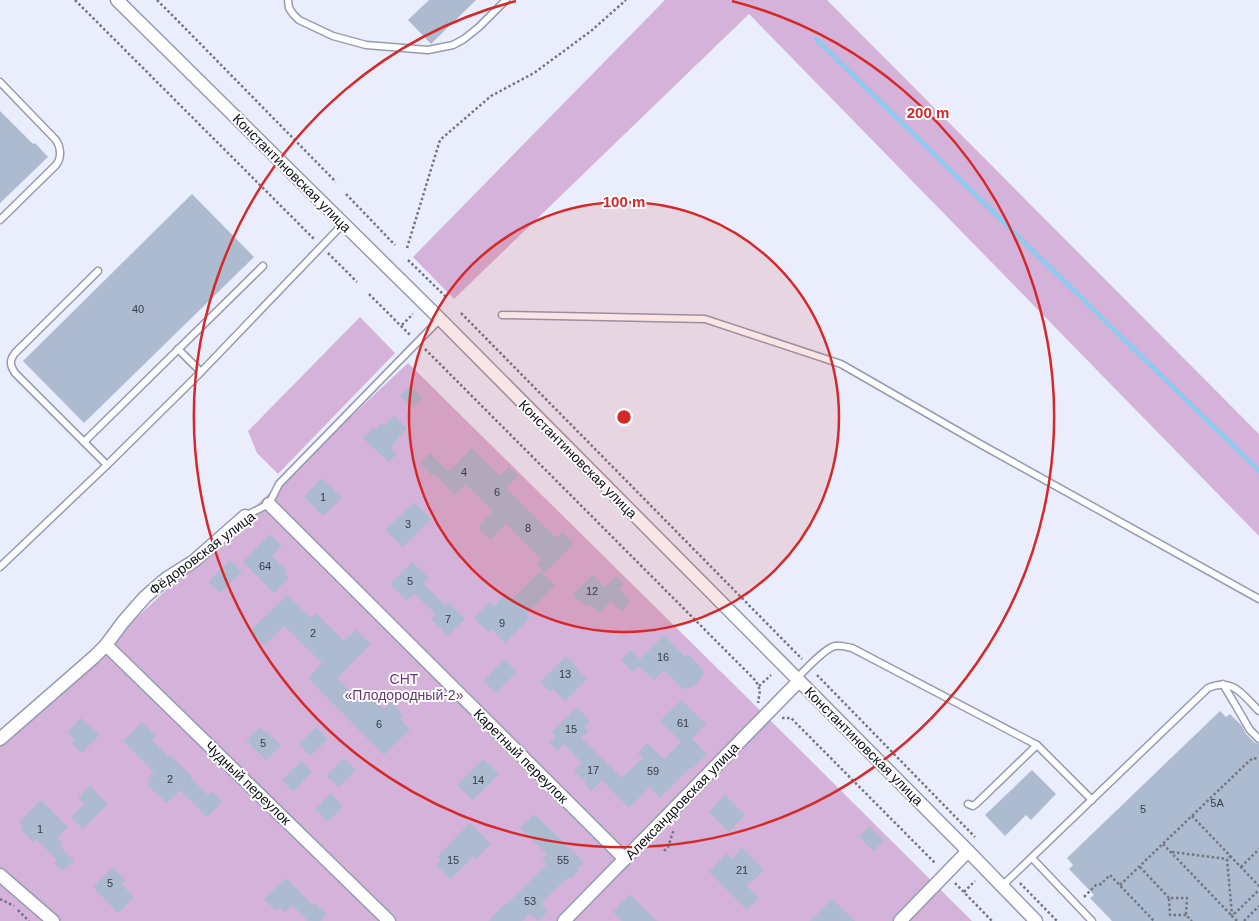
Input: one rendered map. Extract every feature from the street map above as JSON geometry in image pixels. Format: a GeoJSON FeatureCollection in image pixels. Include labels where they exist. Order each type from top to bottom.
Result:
{"type":"FeatureCollection","features":[{"type":"Feature","properties":{"kind":"street","name":"Константиновская улица"},"geometry":{"type":"LineString","coordinates":[[117,0],[440,320],[1036,921]]}},
{"type":"Feature","properties":{"kind":"street","name":"Каретный переулок"},"geometry":{"type":"LineString","coordinates":[[269,504],[625,859]]}},
{"type":"Feature","properties":{"kind":"street","name":"Фёдоровская улица"},"geometry":{"type":"LineString","coordinates":[[0,739],[106,645],[145,596],[167,578],[194,561],[245,516]]}},
{"type":"Feature","properties":{"kind":"street","name":"Чудный переулок"},"geometry":{"type":"LineString","coordinates":[[106,645],[389,921]]}},
{"type":"Feature","properties":{"kind":"street","name":"Александровская улица"},"geometry":{"type":"LineString","coordinates":[[564,921],[798,680]]}},
{"type":"Feature","properties":{"kind":"street"},"geometry":{"type":"LineString","coordinates":[[900,921],[968,851]]}},
{"type":"Feature","properties":{"kind":"street"},"geometry":{"type":"LineString","coordinates":[[3,883],[52,921]]}},
{"type":"Feature","properties":{"kind":"lane"},"geometry":{"type":"LineString","coordinates":[[288,0],[289,8],[300,20],[333,36],[366,45],[428,50],[453,45],[464,39],[506,0]]}},
{"type":"Feature","properties":{"kind":"lane"},"geometry":{"type":"LineString","coordinates":[[0,82],[59,144],[60,158],[59,162],[0,220]]}},
{"type":"Feature","properties":{"kind":"lane"},"geometry":{"type":"LineString","coordinates":[[0,567],[201,372],[343,224]]}},
{"type":"Feature","properties":{"kind":"lane"},"geometry":{"type":"LineString","coordinates":[[84,442],[263,266]]}},
{"type":"Feature","properties":{"kind":"lane"},"geometry":{"type":"LineString","coordinates":[[98,271],[10,359],[11,366],[16,373],[107,465]]}},
{"type":"Feature","properties":{"kind":"lane"},"geometry":{"type":"LineString","coordinates":[[502,315],[705,319],[841,364],[1259,599]]}},
{"type":"Feature","properties":{"kind":"lane","name":"Фёдоровская улица"},"geometry":{"type":"LineString","coordinates":[[245,516],[269,504],[279,484],[440,320]]}},
{"type":"Feature","properties":{"kind":"lane"},"geometry":{"type":"LineString","coordinates":[[178,349],[201,372]]}},
{"type":"Feature","properties":{"kind":"lane"},"geometry":{"type":"LineString","coordinates":[[798,680],[827,650],[835,646],[852,648],[1037,744],[1092,800]]}},
{"type":"Feature","properties":{"kind":"lane"},"geometry":{"type":"LineString","coordinates":[[1223,684],[1250,730],[1259,739]]}},
{"type":"Feature","properties":{"kind":"lane"},"geometry":{"type":"LineString","coordinates":[[1002,886],[1208,688],[1223,684],[1236,688],[1259,712]]}},
{"type":"Feature","properties":{"kind":"lane"},"geometry":{"type":"LineString","coordinates":[[968,804],[972,806],[977,803],[1037,744]]}},
{"type":"Feature","properties":{"kind":"lane"},"geometry":{"type":"LineString","coordinates":[[1032,858],[1092,921]]}},
{"type":"Feature","properties":{"kind":"path"},"geometry":{"type":"LineString","coordinates":[[75,0],[316,241]]}},
{"type":"Feature","properties":{"kind":"path"},"geometry":{"type":"LineString","coordinates":[[156,0],[336,182]]}},
{"type":"Feature","properties":{"kind":"path"},"geometry":{"type":"LineString","coordinates":[[407,248],[440,140],[491,96],[534,73],[591,31],[626,0]]}},
{"type":"Feature","properties":{"kind":"path"},"geometry":{"type":"LineString","coordinates":[[346,194],[395,246]]}},
{"type":"Feature","properties":{"kind":"path"},"geometry":{"type":"LineString","coordinates":[[326,251],[357,282]]}},
{"type":"Feature","properties":{"kind":"path"},"geometry":{"type":"LineString","coordinates":[[408,260],[447,298]]}},
{"type":"Feature","properties":{"kind":"path"},"geometry":{"type":"LineString","coordinates":[[369,294],[411,336]]}},
{"type":"Feature","properties":{"kind":"path"},"geometry":{"type":"LineString","coordinates":[[461,313],[803,660]]}},
{"type":"Feature","properties":{"kind":"path"},"geometry":{"type":"LineString","coordinates":[[401,326],[413,314]]}},
{"type":"Feature","properties":{"kind":"path"},"geometry":{"type":"LineString","coordinates":[[422,346],[756,681],[760,690],[756,707]]}},
{"type":"Feature","properties":{"kind":"path"},"geometry":{"type":"LineString","coordinates":[[759,686],[770,675]]}},
{"type":"Feature","properties":{"kind":"path"},"geometry":{"type":"LineString","coordinates":[[818,675],[977,839]]}},
{"type":"Feature","properties":{"kind":"path"},"geometry":{"type":"LineString","coordinates":[[776,723],[782,718],[791,718],[939,867]]}},
{"type":"Feature","properties":{"kind":"path"},"geometry":{"type":"LineString","coordinates":[[1120,886],[1248,762],[1253,758],[1259,759]]}},
{"type":"Feature","properties":{"kind":"path"},"geometry":{"type":"LineString","coordinates":[[1192,816],[1259,886]]}},
{"type":"Feature","properties":{"kind":"path"},"geometry":{"type":"LineString","coordinates":[[664,852],[668,847],[676,826]]}},
{"type":"Feature","properties":{"kind":"path"},"geometry":{"type":"LineString","coordinates":[[1163,844],[1234,919]]}},
{"type":"Feature","properties":{"kind":"path"},"geometry":{"type":"LineString","coordinates":[[1241,867],[1259,850]]}},
{"type":"Feature","properties":{"kind":"path"},"geometry":{"type":"LineString","coordinates":[[1171,852],[1227,860]]}},
{"type":"Feature","properties":{"kind":"path"},"geometry":{"type":"LineString","coordinates":[[1227,860],[1231,856]]}},
{"type":"Feature","properties":{"kind":"path"},"geometry":{"type":"LineString","coordinates":[[1227,860],[1234,919]]}},
{"type":"Feature","properties":{"kind":"path"},"geometry":{"type":"LineString","coordinates":[[1140,866],[1170,898],[1170,915],[1186,915],[1192,921]]}},
{"type":"Feature","properties":{"kind":"path"},"geometry":{"type":"LineString","coordinates":[[1091,890],[1110,875],[1154,921]]}},
{"type":"Feature","properties":{"kind":"path"},"geometry":{"type":"LineString","coordinates":[[952,880],[992,921]]}},
{"type":"Feature","properties":{"kind":"path"},"geometry":{"type":"LineString","coordinates":[[1017,880],[1057,921]]}},
{"type":"Feature","properties":{"kind":"path"},"geometry":{"type":"LineString","coordinates":[[964,892],[975,882]]}},
{"type":"Feature","properties":{"kind":"path"},"geometry":{"type":"LineString","coordinates":[[1234,919],[1259,890]]}},
{"type":"Feature","properties":{"kind":"path"},"geometry":{"type":"LineString","coordinates":[[0,898],[13,906],[29,921]]}},
{"type":"Feature","properties":{"kind":"path"},"geometry":{"type":"LineString","coordinates":[[1170,898],[1187,898],[1186,915]]}},
{"type":"Feature","properties":{"kind":"path"},"geometry":{"type":"LineString","coordinates":[[1244,921],[1259,906]]}},
{"type":"Feature","properties":{"kind":"green space"},"geometry":{"type":"Polygon","coordinates":[[[665,0],[827,0],[1259,434],[1259,536],[749,14],[454,299],[413,257],[665,0]]]}},
{"type":"Feature","properties":{"kind":"green space"},"geometry":{"type":"Polygon","coordinates":[[[360,317],[395,353],[278,474],[257,453],[248,431],[360,317]]]}},
{"type":"Feature","properties":{"kind":"green space","name":"СНТ «Плодородный-2»"},"geometry":{"type":"Polygon","coordinates":[[[408,363],[972,921],[0,921],[0,746],[408,363]]]}},
{"type":"Feature","properties":{"kind":"building"},"geometry":{"type":"Polygon","coordinates":[[[429,0],[476,0],[431,44],[408,20],[429,0]]]}},
{"type":"Feature","properties":{"kind":"building"},"geometry":{"type":"Polygon","coordinates":[[[0,111],[48,157],[0,203],[0,111]]]}},
{"type":"Feature","properties":{"kind":"building"},"geometry":{"type":"Polygon","coordinates":[[[192,194],[254,257],[84,423],[23,361],[192,194]]]}},
{"type":"Feature","properties":{"kind":"building"},"geometry":{"type":"Polygon","coordinates":[[[410,386],[423,398],[412,408],[400,395],[410,386]]]}},
{"type":"Feature","properties":{"kind":"building"},"geometry":{"type":"Polygon","coordinates":[[[394,416],[407,428],[391,447],[397,454],[389,462],[363,438],[374,427],[376,430],[382,423],[384,426],[394,416]]]}},
{"type":"Feature","properties":{"kind":"building"},"geometry":{"type":"Polygon","coordinates":[[[472,448],[500,476],[509,467],[518,476],[506,488],[556,538],[563,532],[574,543],[545,573],[537,565],[542,560],[506,524],[491,540],[478,527],[493,511],[465,484],[455,495],[420,463],[430,453],[448,471],[472,448]]]}},
{"type":"Feature","properties":{"kind":"building"},"geometry":{"type":"Polygon","coordinates":[[[322,478],[342,498],[323,516],[304,497],[322,478]]]}},
{"type":"Feature","properties":{"kind":"building"},"geometry":{"type":"Polygon","coordinates":[[[414,502],[431,519],[403,547],[385,530],[414,502]]]}},
{"type":"Feature","properties":{"kind":"building"},"geometry":{"type":"Polygon","coordinates":[[[270,534],[282,546],[272,556],[287,571],[285,573],[289,578],[274,593],[243,562],[270,534]]]}},
{"type":"Feature","properties":{"kind":"building"},"geometry":{"type":"Polygon","coordinates":[[[230,560],[242,572],[220,593],[208,582],[230,560]]]}},
{"type":"Feature","properties":{"kind":"building"},"geometry":{"type":"Polygon","coordinates":[[[412,562],[429,578],[423,583],[445,606],[448,602],[465,619],[448,636],[431,619],[436,614],[418,597],[414,594],[407,601],[390,584],[412,562]]]}},
{"type":"Feature","properties":{"kind":"building"},"geometry":{"type":"Polygon","coordinates":[[[540,571],[555,585],[526,614],[530,618],[505,643],[491,629],[488,632],[474,618],[489,602],[494,606],[506,594],[511,600],[540,571]]]}},
{"type":"Feature","properties":{"kind":"building"},"geometry":{"type":"Polygon","coordinates":[[[592,575],[605,587],[615,576],[624,584],[619,589],[631,601],[622,611],[611,601],[599,613],[589,604],[586,607],[572,595],[592,575]]]}},
{"type":"Feature","properties":{"kind":"building"},"geometry":{"type":"Polygon","coordinates":[[[287,595],[311,618],[316,613],[344,641],[356,630],[371,644],[337,678],[361,703],[370,695],[384,709],[391,702],[403,715],[400,719],[410,729],[384,755],[308,678],[322,663],[284,626],[264,646],[250,631],[287,595]]]}},
{"type":"Feature","properties":{"kind":"building"},"geometry":{"type":"Polygon","coordinates":[[[664,635],[685,657],[688,654],[704,671],[702,677],[693,687],[683,689],[664,670],[654,680],[639,666],[633,672],[621,660],[631,650],[640,659],[664,635]]]}},
{"type":"Feature","properties":{"kind":"building"},"geometry":{"type":"Polygon","coordinates":[[[566,656],[587,679],[565,701],[553,689],[550,692],[540,682],[566,656]]]}},
{"type":"Feature","properties":{"kind":"building"},"geometry":{"type":"Polygon","coordinates":[[[504,659],[517,672],[496,693],[483,681],[504,659]]]}},
{"type":"Feature","properties":{"kind":"building"},"geometry":{"type":"Polygon","coordinates":[[[681,700],[706,724],[692,739],[707,754],[660,798],[650,787],[629,808],[602,780],[591,791],[585,784],[585,781],[574,771],[582,763],[564,744],[557,751],[549,743],[556,736],[552,732],[577,707],[590,721],[584,727],[589,731],[581,738],[622,778],[643,758],[638,753],[647,743],[664,759],[681,742],[660,721],[681,700]]]}},
{"type":"Feature","properties":{"kind":"building"},"geometry":{"type":"Polygon","coordinates":[[[1220,711],[1226,717],[1230,714],[1242,726],[1246,734],[1255,743],[1259,744],[1259,921],[1112,921],[1090,898],[1094,895],[1069,869],[1073,865],[1067,858],[1220,711]]]}},
{"type":"Feature","properties":{"kind":"building"},"geometry":{"type":"Polygon","coordinates":[[[81,718],[99,735],[82,753],[71,743],[75,739],[67,732],[81,718]]]}},
{"type":"Feature","properties":{"kind":"building"},"geometry":{"type":"Polygon","coordinates":[[[142,722],[156,736],[152,740],[168,757],[170,755],[208,795],[212,791],[222,802],[207,817],[180,790],[167,803],[146,784],[150,780],[148,778],[154,772],[123,741],[142,722]]]}},
{"type":"Feature","properties":{"kind":"building"},"geometry":{"type":"Polygon","coordinates":[[[260,727],[281,745],[266,760],[246,741],[260,727]]]}},
{"type":"Feature","properties":{"kind":"building"},"geometry":{"type":"Polygon","coordinates":[[[316,727],[328,739],[310,756],[299,744],[316,727]]]}},
{"type":"Feature","properties":{"kind":"building"},"geometry":{"type":"Polygon","coordinates":[[[344,758],[356,770],[339,787],[326,776],[344,758]]]}},
{"type":"Feature","properties":{"kind":"building"},"geometry":{"type":"Polygon","coordinates":[[[483,759],[499,774],[473,800],[457,785],[483,759]]]}},
{"type":"Feature","properties":{"kind":"building"},"geometry":{"type":"Polygon","coordinates":[[[301,761],[312,772],[293,792],[282,780],[301,761]]]}},
{"type":"Feature","properties":{"kind":"building"},"geometry":{"type":"Polygon","coordinates":[[[1032,770],[1056,794],[1031,820],[1026,815],[1005,836],[985,815],[1032,770]]]}},
{"type":"Feature","properties":{"kind":"building"},"geometry":{"type":"Polygon","coordinates":[[[90,786],[108,804],[83,829],[71,817],[85,804],[78,798],[90,786]]]}},
{"type":"Feature","properties":{"kind":"building"},"geometry":{"type":"Polygon","coordinates":[[[331,793],[343,806],[328,822],[315,809],[331,793]]]}},
{"type":"Feature","properties":{"kind":"building"},"geometry":{"type":"Polygon","coordinates":[[[725,795],[745,815],[729,832],[709,812],[725,795]]]}},
{"type":"Feature","properties":{"kind":"building"},"geometry":{"type":"Polygon","coordinates":[[[41,800],[68,827],[57,838],[63,843],[60,846],[74,861],[63,871],[54,864],[57,860],[36,839],[33,842],[21,830],[24,826],[19,822],[41,800]]]}},
{"type":"Feature","properties":{"kind":"building"},"geometry":{"type":"Polygon","coordinates":[[[534,814],[584,862],[571,879],[569,877],[564,881],[541,904],[548,911],[538,921],[530,914],[523,921],[488,921],[547,864],[542,859],[547,854],[520,828],[534,814]]]}},
{"type":"Feature","properties":{"kind":"building"},"geometry":{"type":"Polygon","coordinates":[[[470,823],[491,844],[476,859],[473,856],[451,879],[436,865],[441,859],[438,856],[470,823]]]}},
{"type":"Feature","properties":{"kind":"building"},"geometry":{"type":"Polygon","coordinates":[[[869,826],[884,840],[874,851],[859,837],[869,826]]]}},
{"type":"Feature","properties":{"kind":"building"},"geometry":{"type":"Polygon","coordinates":[[[742,848],[764,870],[747,886],[759,898],[747,910],[709,872],[727,853],[732,859],[742,848]]]}},
{"type":"Feature","properties":{"kind":"building"},"geometry":{"type":"Polygon","coordinates":[[[113,867],[126,880],[121,884],[134,897],[118,913],[93,887],[113,867]]]}},
{"type":"Feature","properties":{"kind":"building"},"geometry":{"type":"Polygon","coordinates":[[[286,878],[312,905],[315,903],[327,914],[320,921],[308,921],[292,905],[285,912],[280,907],[276,911],[264,899],[286,878]]]}},
{"type":"Feature","properties":{"kind":"building"},"geometry":{"type":"Polygon","coordinates":[[[630,894],[657,921],[622,921],[613,912],[630,894]]]}},
{"type":"Feature","properties":{"kind":"building"},"geometry":{"type":"Polygon","coordinates":[[[832,899],[855,921],[810,921],[832,899]]]}},
{"type":"Feature","properties":{"kind":"waterway"},"geometry":{"type":"LineString","coordinates":[[816,39],[1259,471]]}}]}
